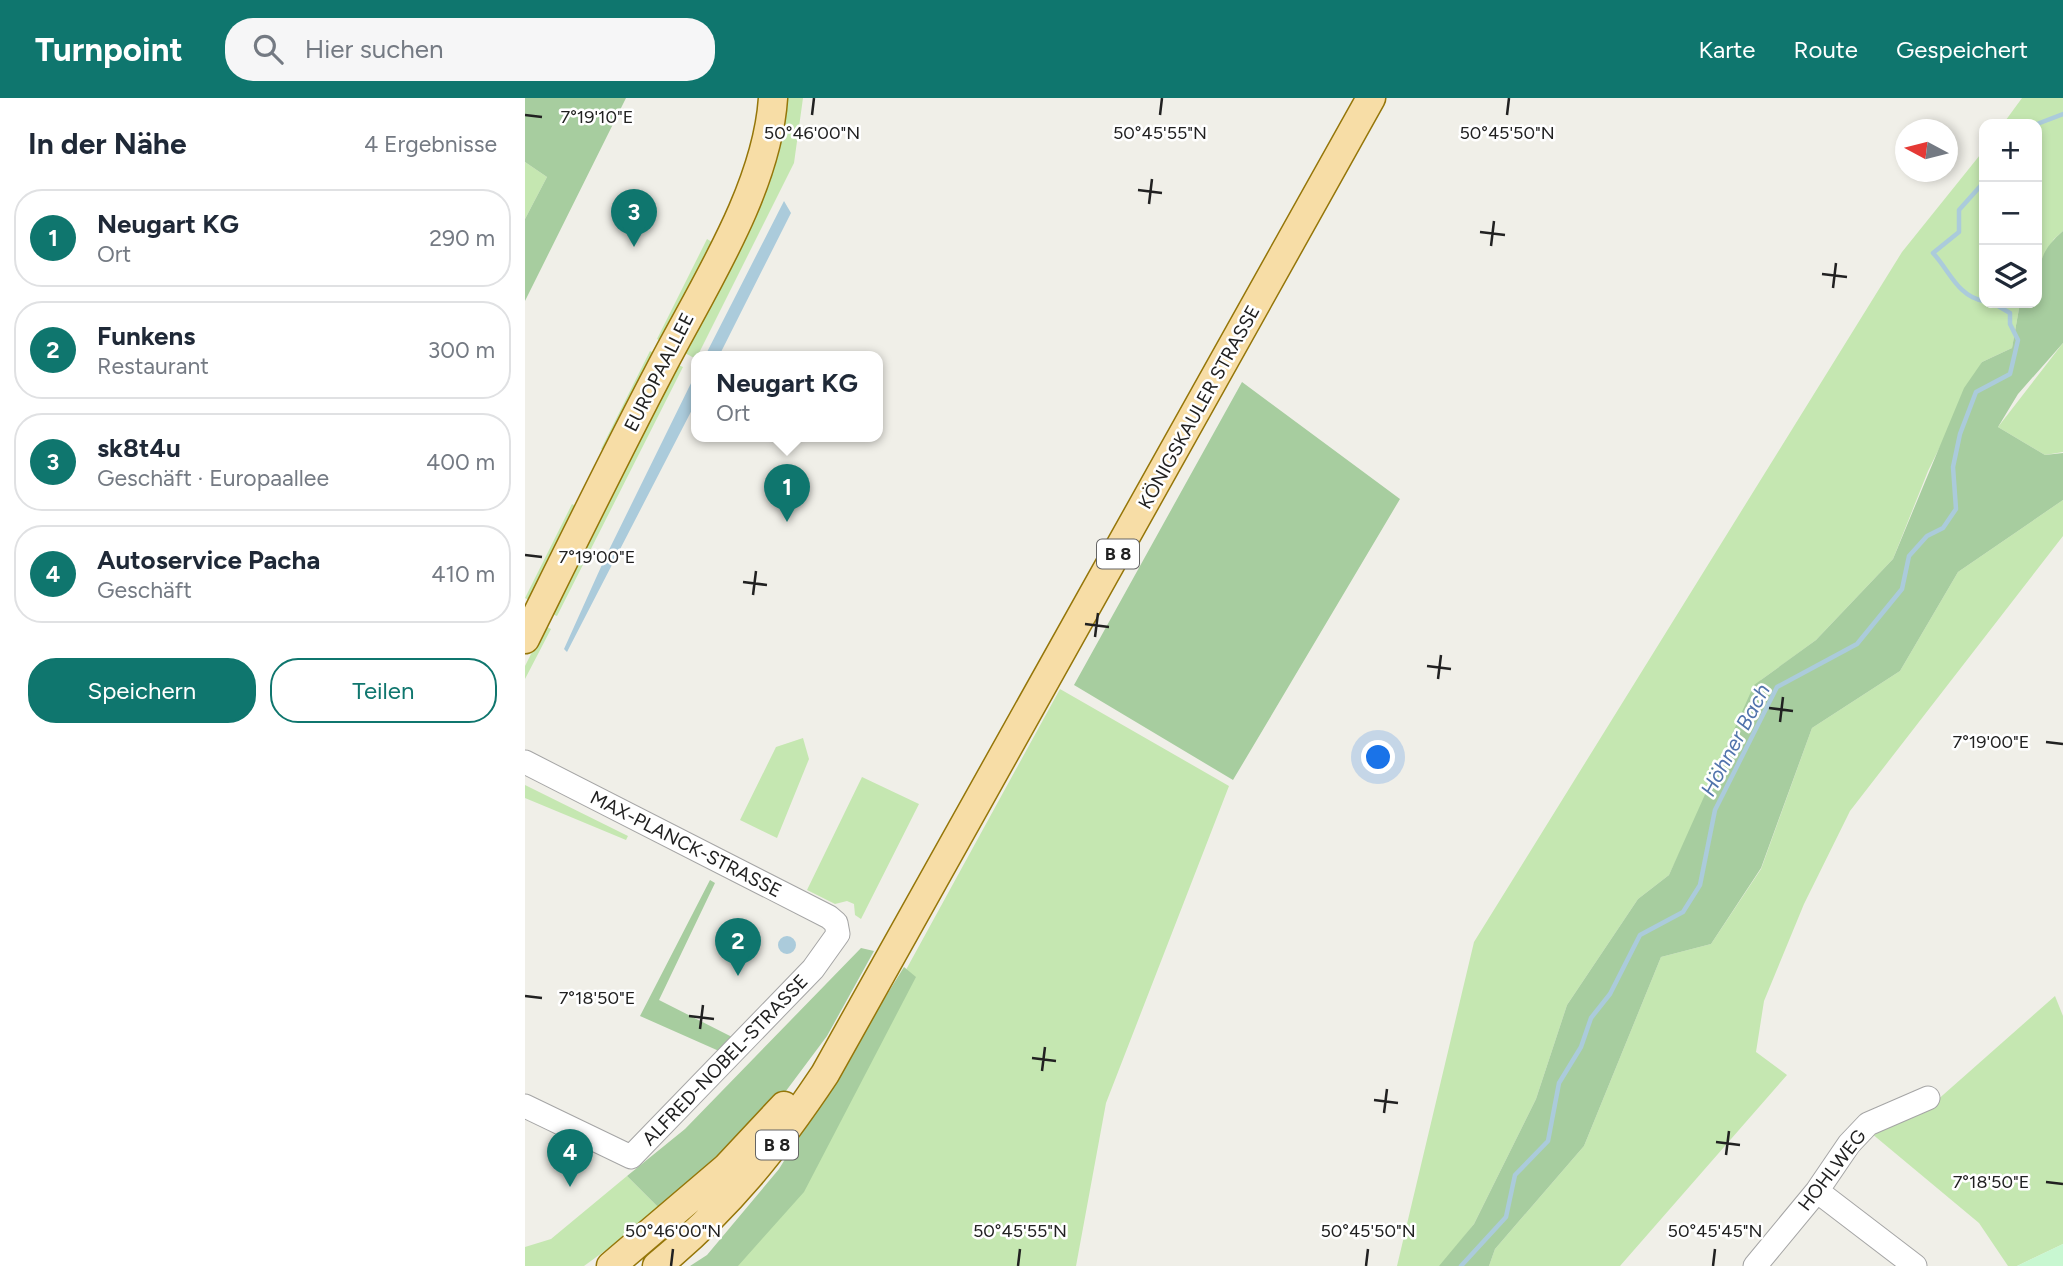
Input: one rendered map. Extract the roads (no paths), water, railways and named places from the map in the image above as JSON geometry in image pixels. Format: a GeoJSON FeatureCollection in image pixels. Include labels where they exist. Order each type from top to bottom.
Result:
{"type":"FeatureCollection","features":[{"type":"Feature","properties":{"kind":"main road","name":"EUROPAALLEE"},"geometry":{"type":"LineString","coordinates":[[525,639],[600,483],[736,223],[765,150],[773,98]]}},
{"type":"Feature","properties":{"kind":"main road","name":"KÖNIGSKAULER STRASSE"},"geometry":{"type":"LineString","coordinates":[[657,1266],[722,1208],[770,1154],[825,1074],[1371,98]]}},
{"type":"Feature","properties":{"kind":"main road","name":"KÖNIGSKAULER STRASSE"},"geometry":{"type":"LineString","coordinates":[[612,1266],[686,1205],[768,1126],[861,1007]]}},
{"type":"Feature","properties":{"kind":"street","name":"MAX-PLANCK-STRASSE"},"geometry":{"type":"LineString","coordinates":[[525,762],[829,917],[836,923],[838,934]]}},
{"type":"Feature","properties":{"kind":"street","name":"ALFRED-NOBEL-STRASSE"},"geometry":{"type":"LineString","coordinates":[[525,1107],[631,1157],[813,969],[838,934]]}},
{"type":"Feature","properties":{"kind":"street","name":"HOHLWEG"},"geometry":{"type":"LineString","coordinates":[[1755,1266],[1817,1191],[1849,1144],[1868,1124],[1928,1098]]}},
{"type":"Feature","properties":{"kind":"street"},"geometry":{"type":"LineString","coordinates":[[1817,1191],[1915,1266]]}},
{"type":"Feature","properties":{"kind":"water"},"geometry":{"type":"Polygon","coordinates":[[[784,201],[791,213],[722,351],[708,351],[784,201]]]}},
{"type":"Feature","properties":{"kind":"water"},"geometry":{"type":"Polygon","coordinates":[[[691,383],[691,412],[567,652],[564,649],[605,558],[691,383]]]}},
{"type":"Feature","properties":{"kind":"water"},"geometry":{"type":"Polygon","coordinates":[[[787,936],[793,939],[796,945],[793,951],[787,954],[781,951],[778,945],[781,939],[787,936]]]}},
{"type":"Feature","properties":{"kind":"waterway","name":"Höhner Bach"},"geometry":{"type":"LineString","coordinates":[[2042,122],[2063,114]]}},
{"type":"Feature","properties":{"kind":"waterway","name":"Höhner Bach"},"geometry":{"type":"LineString","coordinates":[[1979,188],[1959,210],[1959,232],[1933,253],[1961,289],[1979,299]]}},
{"type":"Feature","properties":{"kind":"waterway","name":"Höhner Bach"},"geometry":{"type":"LineString","coordinates":[[1461,1266],[1506,1217],[1515,1175],[1548,1141],[1559,1083],[1581,1047],[1591,1018],[1610,994],[1640,935],[1683,912],[1700,885],[1715,810],[1777,687],[1857,644],[1902,589],[1909,556],[1927,536],[1943,528],[1956,509],[1953,467],[1960,434],[1976,392],[2010,374],[2018,340],[2010,324],[2010,313],[2002,308]]}},
{"type":"Feature","properties":{"kind":"place","name":"sk8t4u"},"geometry":{"type":"Point","coordinates":[634,247]}},
{"type":"Feature","properties":{"kind":"place","name":"Neugart KG"},"geometry":{"type":"Point","coordinates":[787,522]}},
{"type":"Feature","properties":{"kind":"place","name":"Funkens"},"geometry":{"type":"Point","coordinates":[738,976]}},
{"type":"Feature","properties":{"kind":"place","name":"Autoservice Pacha"},"geometry":{"type":"Point","coordinates":[570,1187]}}]}
